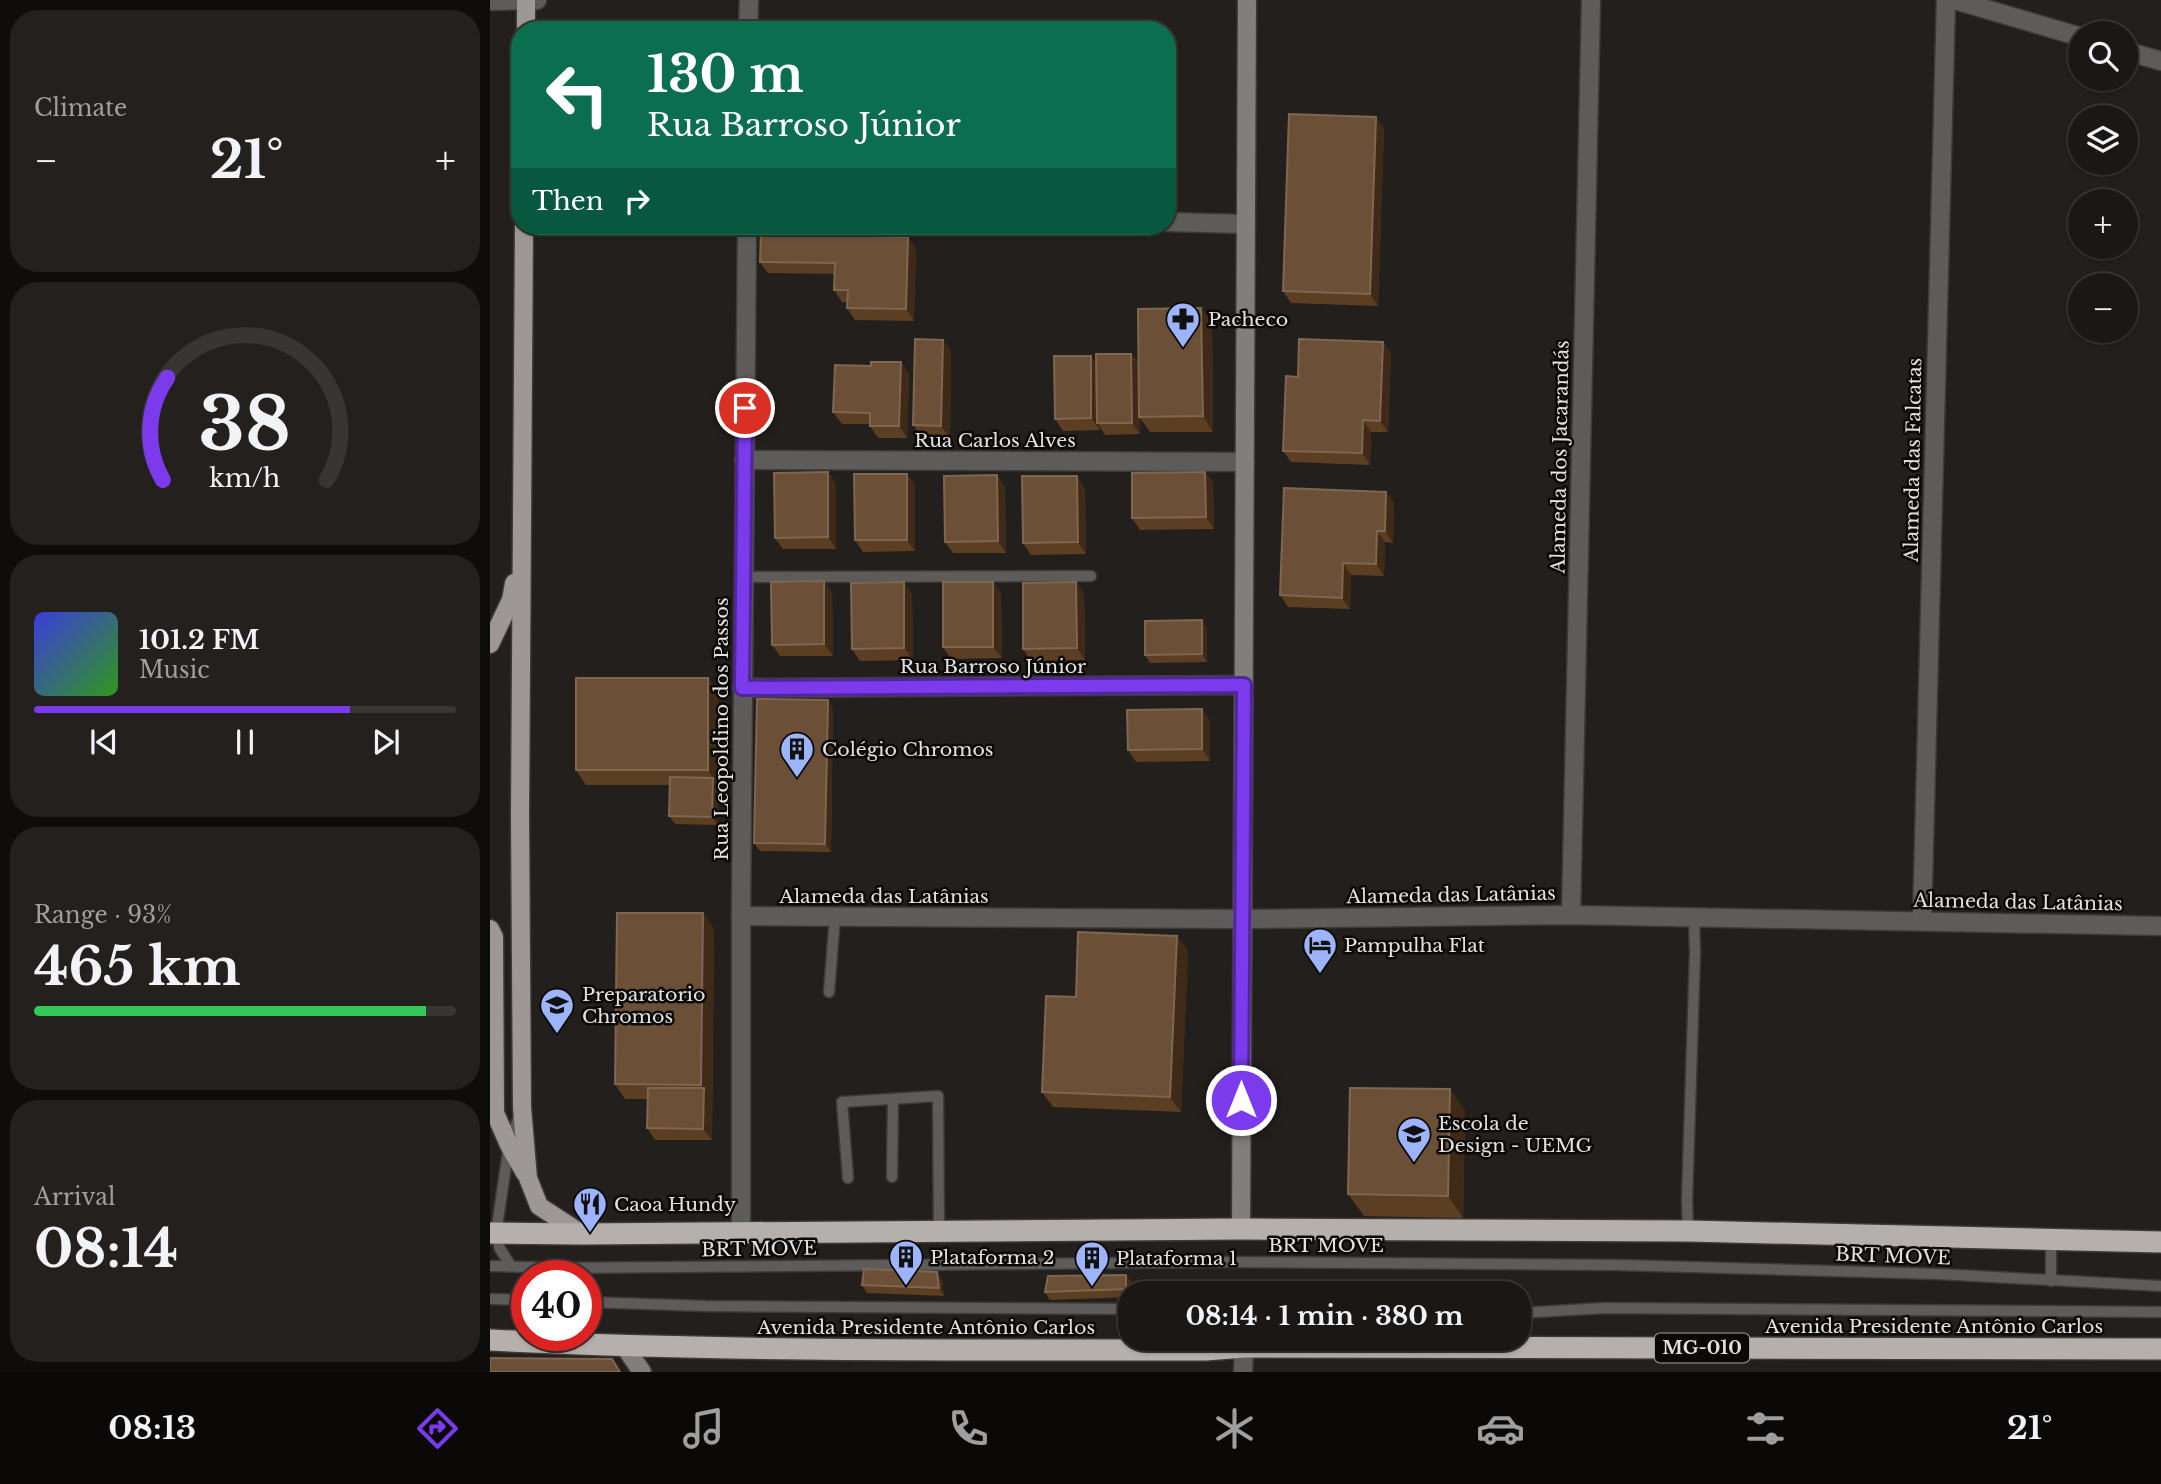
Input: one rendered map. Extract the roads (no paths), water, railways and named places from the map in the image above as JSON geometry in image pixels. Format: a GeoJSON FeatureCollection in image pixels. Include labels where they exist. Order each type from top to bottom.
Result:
{"type":"FeatureCollection","features":[{"type":"Feature","properties":{"kind":"highway"},"geometry":{"type":"LineString","coordinates":[[493,1233],[1241,1229],[1688,1231],[2161,1242]]}},
{"type":"Feature","properties":{"kind":"highway","name":"Avenida Presidente Antônio Carlos"},"geometry":{"type":"LineString","coordinates":[[490,1339],[625,1347],[805,1351],[1118,1350]]}},
{"type":"Feature","properties":{"kind":"highway","name":"Avenida Presidente Antônio Carlos"},"geometry":{"type":"LineString","coordinates":[[1531,1348],[2161,1349]]}},
{"type":"Feature","properties":{"kind":"main road"},"geometry":{"type":"LineString","coordinates":[[526,0],[526,21]]}},
{"type":"Feature","properties":{"kind":"main road"},"geometry":{"type":"LineString","coordinates":[[524,235],[520,801],[522,1107],[528,1178]]}},
{"type":"Feature","properties":{"kind":"main road"},"geometry":{"type":"LineString","coordinates":[[490,644],[511,600],[522,539]]}},
{"type":"Feature","properties":{"kind":"main road"},"geometry":{"type":"LineString","coordinates":[[490,929],[494,937],[495,1113],[539,1206],[582,1234]]}},
{"type":"Feature","properties":{"kind":"street"},"geometry":{"type":"LineString","coordinates":[[490,1],[537,0]]}},
{"type":"Feature","properties":{"kind":"street"},"geometry":{"type":"LineString","coordinates":[[748,21],[749,0]]}},
{"type":"Feature","properties":{"kind":"street"},"geometry":{"type":"LineString","coordinates":[[1241,1229],[1247,0]]}},
{"type":"Feature","properties":{"kind":"street","name":"Alameda dos Jacarandás"},"geometry":{"type":"LineString","coordinates":[[1571,915],[1591,0]]}},
{"type":"Feature","properties":{"kind":"street","name":"Alameda das Falcatas"},"geometry":{"type":"LineString","coordinates":[[1922,920],[1946,0]]}},
{"type":"Feature","properties":{"kind":"street"},"geometry":{"type":"LineString","coordinates":[[1955,0],[2068,33]]}},
{"type":"Feature","properties":{"kind":"street"},"geometry":{"type":"LineString","coordinates":[[2138,54],[2161,61]]}},
{"type":"Feature","properties":{"kind":"street"},"geometry":{"type":"LineString","coordinates":[[1176,222],[1246,224]]}},
{"type":"Feature","properties":{"kind":"street","name":"Rua Leopoldino dos Passos"},"geometry":{"type":"LineString","coordinates":[[741,1233],[742,688],[747,235]]}},
{"type":"Feature","properties":{"kind":"street","name":"Rua Carlos Alves"},"geometry":{"type":"LineString","coordinates":[[744,460],[1245,462]]}},
{"type":"Feature","properties":{"kind":"street","name":"Rua Barroso Júnior"},"geometry":{"type":"LineString","coordinates":[[742,688],[1244,685]]}},
{"type":"Feature","properties":{"kind":"street","name":"Alameda das Latânias"},"geometry":{"type":"LineString","coordinates":[[741,916],[1242,919],[1571,915],[2161,926]]}},
{"type":"Feature","properties":{"kind":"street"},"geometry":{"type":"LineString","coordinates":[[625,1347],[642,1372]]}},
{"type":"Feature","properties":{"kind":"street"},"geometry":{"type":"LineString","coordinates":[[1243,1372],[1244,1351]]}},
{"type":"Feature","properties":{"kind":"lane"},"geometry":{"type":"LineString","coordinates":[[743,577],[1091,576]]}},
{"type":"Feature","properties":{"kind":"lane"},"geometry":{"type":"LineString","coordinates":[[1688,1231],[1694,916]]}},
{"type":"Feature","properties":{"kind":"lane"},"geometry":{"type":"LineString","coordinates":[[829,992],[835,917]]}},
{"type":"Feature","properties":{"kind":"lane"},"geometry":{"type":"LineString","coordinates":[[848,1178],[842,1102],[939,1096],[939,1231]]}},
{"type":"Feature","properties":{"kind":"lane"},"geometry":{"type":"LineString","coordinates":[[892,1177],[893,1099]]}},
{"type":"Feature","properties":{"kind":"lane"},"geometry":{"type":"LineString","coordinates":[[511,1266],[493,1233],[509,1145],[522,1107]]}},
{"type":"Feature","properties":{"kind":"lane"},"geometry":{"type":"LineString","coordinates":[[2051,1239],[2051,1280]]}},
{"type":"Feature","properties":{"kind":"lane","name":"BRT MOVE"},"geometry":{"type":"LineString","coordinates":[[602,1268],[1228,1262],[1605,1264],[1938,1274],[2161,1286]]}},
{"type":"Feature","properties":{"kind":"lane","name":"BRT MOVE"},"geometry":{"type":"LineString","coordinates":[[490,1266],[511,1266]]}},
{"type":"Feature","properties":{"kind":"lane"},"geometry":{"type":"LineString","coordinates":[[490,1298],[511,1299]]}},
{"type":"Feature","properties":{"kind":"lane"},"geometry":{"type":"LineString","coordinates":[[602,1302],[1118,1309]]}},
{"type":"Feature","properties":{"kind":"lane"},"geometry":{"type":"LineString","coordinates":[[1531,1312],[1604,1308],[2161,1312]]}},
{"type":"Feature","properties":{"kind":"place","name":"Pacheco"},"geometry":{"type":"Point","coordinates":[1183,349]}},
{"type":"Feature","properties":{"kind":"place","name":"Colégio Chromos"},"geometry":{"type":"Point","coordinates":[797,779]}},
{"type":"Feature","properties":{"kind":"place","name":"Pampulha Flat"},"geometry":{"type":"Point","coordinates":[1320,975]}},
{"type":"Feature","properties":{"kind":"place","name":"Preparatorio Chromos"},"geometry":{"type":"Point","coordinates":[557,1035]}},
{"type":"Feature","properties":{"kind":"place","name":"Escola de Design - UEMG"},"geometry":{"type":"Point","coordinates":[1414,1164]}},
{"type":"Feature","properties":{"kind":"place","name":"Caoa Hundy"},"geometry":{"type":"Point","coordinates":[590,1234]}},
{"type":"Feature","properties":{"kind":"place","name":"Plataforma 2"},"geometry":{"type":"Point","coordinates":[906,1287]}},
{"type":"Feature","properties":{"kind":"place","name":"Plataforma 1"},"geometry":{"type":"Point","coordinates":[1092,1288]}}]}
